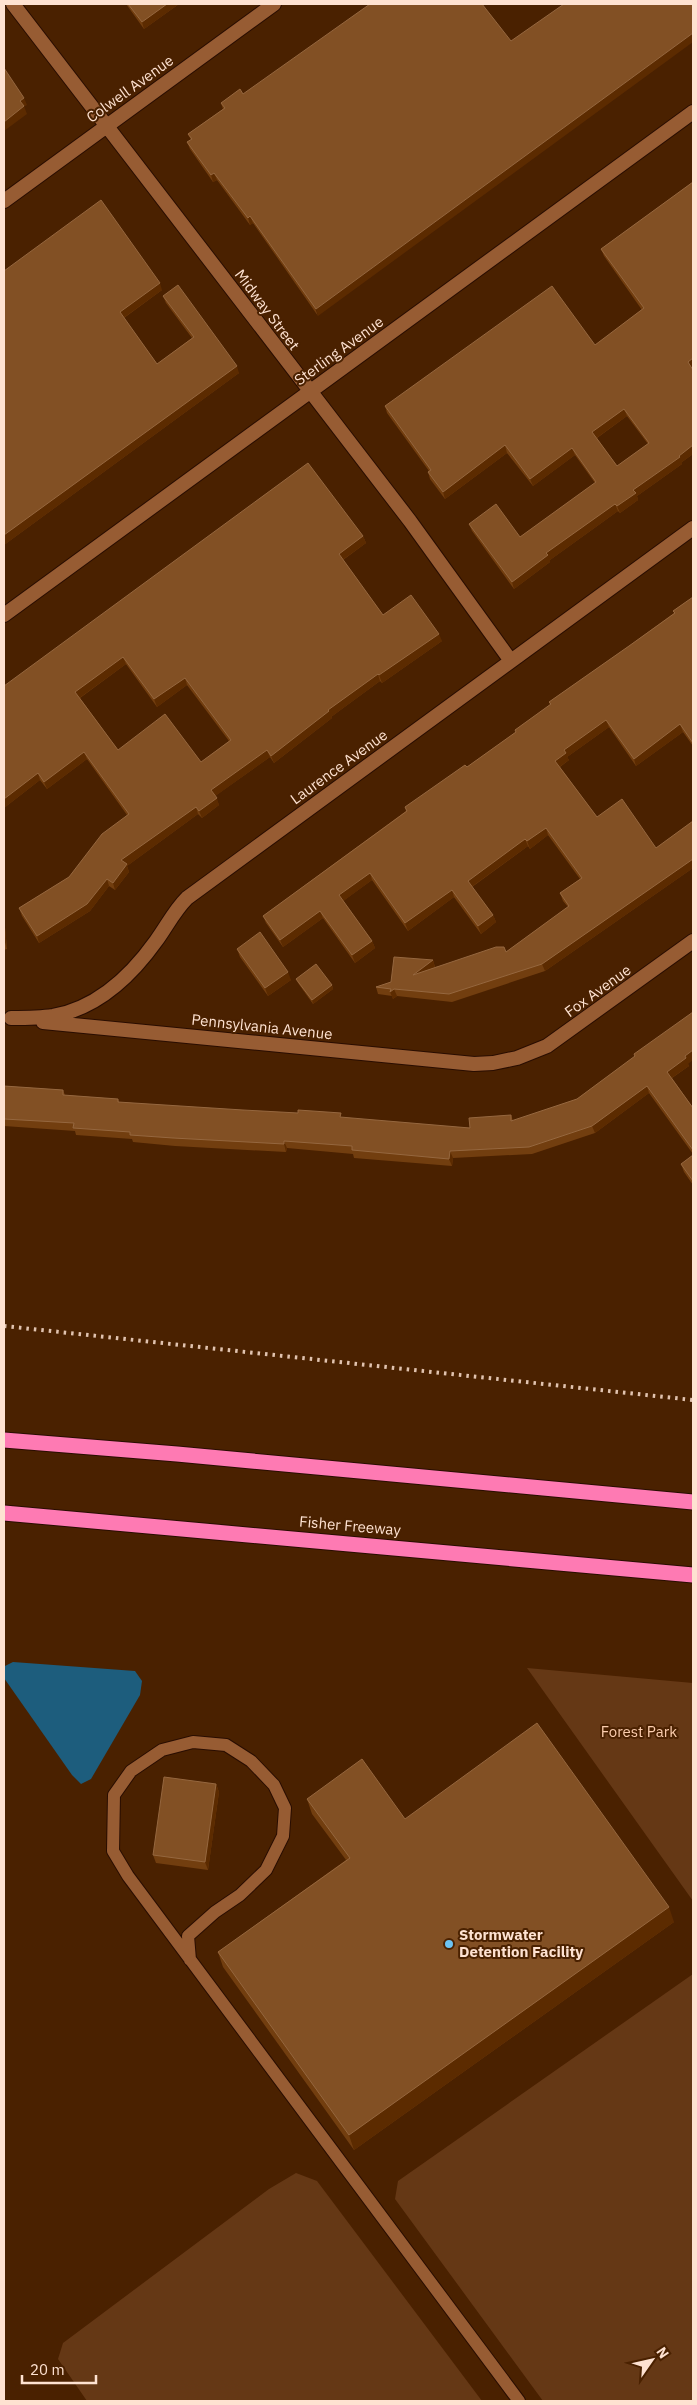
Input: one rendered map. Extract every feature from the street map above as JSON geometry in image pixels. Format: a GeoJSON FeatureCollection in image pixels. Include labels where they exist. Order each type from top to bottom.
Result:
{"type":"FeatureCollection","features":[{"type":"Feature","properties":{"kind":"highway"},"geometry":{"type":"LineString","coordinates":[[4,1440],[693,1502]]}},
{"type":"Feature","properties":{"kind":"highway","name":"Fisher Freeway"},"geometry":{"type":"LineString","coordinates":[[4,1513],[693,1575]]}},
{"type":"Feature","properties":{"kind":"street","name":"Midway Street"},"geometry":{"type":"LineString","coordinates":[[13,4],[410,521],[511,661]]}},
{"type":"Feature","properties":{"kind":"street","name":"Colwell Avenue"},"geometry":{"type":"LineString","coordinates":[[4,201],[274,4]]}},
{"type":"Feature","properties":{"kind":"street","name":"Sterling Avenue"},"geometry":{"type":"LineString","coordinates":[[4,615],[693,112]]}},
{"type":"Feature","properties":{"kind":"street","name":"Laurence Avenue"},"geometry":{"type":"LineString","coordinates":[[7,1018],[53,1016],[78,1008],[113,989],[128,976],[151,947],[175,910],[188,898],[693,528]]}},
{"type":"Feature","properties":{"kind":"street","name":"Fox Avenue"},"geometry":{"type":"LineString","coordinates":[[517,1058],[547,1046],[564,1036],[693,942]]}},
{"type":"Feature","properties":{"kind":"street","name":"Pennsylvania Avenue"},"geometry":{"type":"LineString","coordinates":[[7,1018],[474,1064],[493,1063],[517,1058]]}},
{"type":"Feature","properties":{"kind":"lane"},"geometry":{"type":"LineString","coordinates":[[190,1960],[188,1936],[215,1912],[240,1895],[266,1870],[283,1836],[285,1808],[274,1785],[251,1761],[226,1745],[193,1742],[162,1750],[131,1771],[114,1795],[113,1851],[128,1876],[190,1960],[519,2401]]}},
{"type":"Feature","properties":{"kind":"green space","name":"Forest Park"},"geometry":{"type":"Polygon","coordinates":[[[527,1668],[693,1683],[693,1901],[527,1668]]]}},
{"type":"Feature","properties":{"kind":"green space"},"geometry":{"type":"Polygon","coordinates":[[[693,1974],[693,2401],[543,2401],[395,2199],[398,2181],[693,1974]]]}},
{"type":"Feature","properties":{"kind":"green space"},"geometry":{"type":"Polygon","coordinates":[[[296,2173],[317,2181],[482,2401],[87,2401],[58,2359],[63,2343],[269,2189],[296,2173]]]}},
{"type":"Feature","properties":{"kind":"water"},"geometry":{"type":"Polygon","coordinates":[[[13,1662],[135,1671],[142,1681],[140,1695],[91,1779],[81,1784],[72,1775],[4,1678],[5,1666],[13,1662]]]}},
{"type":"Feature","properties":{"kind":"building"},"geometry":{"type":"Polygon","coordinates":[[[128,4],[167,4],[142,22],[128,4]]]}},
{"type":"Feature","properties":{"kind":"building"},"geometry":{"type":"Polygon","coordinates":[[[370,4],[482,4],[511,41],[564,4],[693,4],[693,33],[316,309],[250,216],[248,218],[214,173],[211,175],[187,142],[192,139],[188,134],[225,108],[221,103],[240,89],[243,94],[370,4]]]}},
{"type":"Feature","properties":{"kind":"building"},"geometry":{"type":"Polygon","coordinates":[[[4,68],[24,98],[20,101],[24,106],[4,122],[4,68]]]}},
{"type":"Feature","properties":{"kind":"building"},"geometry":{"type":"Polygon","coordinates":[[[693,182],[693,358],[688,362],[693,370],[693,445],[680,457],[633,490],[636,493],[617,506],[615,504],[546,553],[548,555],[512,582],[469,524],[496,504],[520,537],[596,482],[572,448],[530,479],[505,445],[443,492],[428,472],[431,470],[385,406],[552,286],[595,345],[644,308],[601,249],[693,182]],[[624,409],[592,432],[617,466],[649,443],[624,409]]]}},
{"type":"Feature","properties":{"kind":"building"},"geometry":{"type":"Polygon","coordinates":[[[101,200],[160,283],[120,312],[157,364],[194,337],[163,296],[178,285],[237,366],[4,535],[4,271],[101,200]]]}},
{"type":"Feature","properties":{"kind":"building"},"geometry":{"type":"Polygon","coordinates":[[[308,463],[363,536],[339,554],[383,615],[411,595],[439,634],[328,710],[271,756],[267,750],[211,790],[217,798],[199,811],[196,807],[121,860],[127,864],[113,883],[107,879],[87,904],[37,936],[19,908],[69,877],[102,834],[129,814],[84,752],[44,782],[38,773],[4,799],[4,686],[308,463]],[[123,657],[75,692],[118,750],[165,714],[201,762],[231,740],[185,678],[154,699],[123,657]]]}},
{"type":"Feature","properties":{"kind":"building"},"geometry":{"type":"Polygon","coordinates":[[[693,597],[693,743],[680,724],[634,759],[606,720],[564,750],[566,753],[555,761],[597,817],[622,799],[656,848],[693,821],[693,859],[542,964],[449,994],[394,989],[390,992],[391,989],[376,987],[391,982],[394,957],[433,960],[413,975],[496,947],[504,947],[506,952],[569,906],[560,893],[582,878],[546,828],[527,841],[525,839],[468,881],[493,915],[478,926],[452,890],[405,923],[370,873],[339,895],[372,941],[352,955],[320,911],[280,940],[263,916],[407,811],[405,807],[465,765],[467,767],[516,732],[515,730],[551,704],[549,702],[675,613],[673,611],[693,597]]]}},
{"type":"Feature","properties":{"kind":"building"},"geometry":{"type":"Polygon","coordinates":[[[260,932],[288,972],[265,988],[237,949],[260,932]]]}},
{"type":"Feature","properties":{"kind":"building"},"geometry":{"type":"Polygon","coordinates":[[[316,964],[332,985],[312,1000],[296,979],[316,964]]]}},
{"type":"Feature","properties":{"kind":"building"},"geometry":{"type":"Polygon","coordinates":[[[693,1012],[693,1050],[685,1056],[686,1058],[667,1072],[693,1108],[693,1150],[647,1086],[592,1126],[529,1147],[450,1151],[449,1159],[352,1150],[352,1146],[284,1141],[284,1144],[130,1135],[130,1132],[73,1128],[74,1123],[4,1119],[4,1086],[63,1090],[63,1095],[118,1099],[118,1102],[298,1113],[298,1110],[341,1113],[340,1117],[470,1128],[469,1118],[511,1115],[511,1121],[577,1099],[635,1056],[634,1054],[693,1012]]]}},
{"type":"Feature","properties":{"kind":"building"},"geometry":{"type":"Polygon","coordinates":[[[693,1155],[693,1181],[681,1164],[693,1155]]]}},
{"type":"Feature","properties":{"kind":"building","name":"Stormwater Detention Facility"},"geometry":{"type":"Polygon","coordinates":[[[537,1723],[669,1907],[349,2135],[218,1952],[350,1858],[307,1799],[362,1759],[405,1819],[537,1723]]]}},
{"type":"Feature","properties":{"kind":"building"},"geometry":{"type":"Polygon","coordinates":[[[164,1777],[216,1784],[205,1862],[153,1855],[164,1777]]]}},
{"type":"Feature","properties":{"kind":"railway"},"geometry":{"type":"LineString","coordinates":[[4,1326],[693,1400]]}},
{"type":"Feature","properties":{"kind":"place","name":"Stormwater Detention Facility"},"geometry":{"type":"Point","coordinates":[449,1944]}}]}
